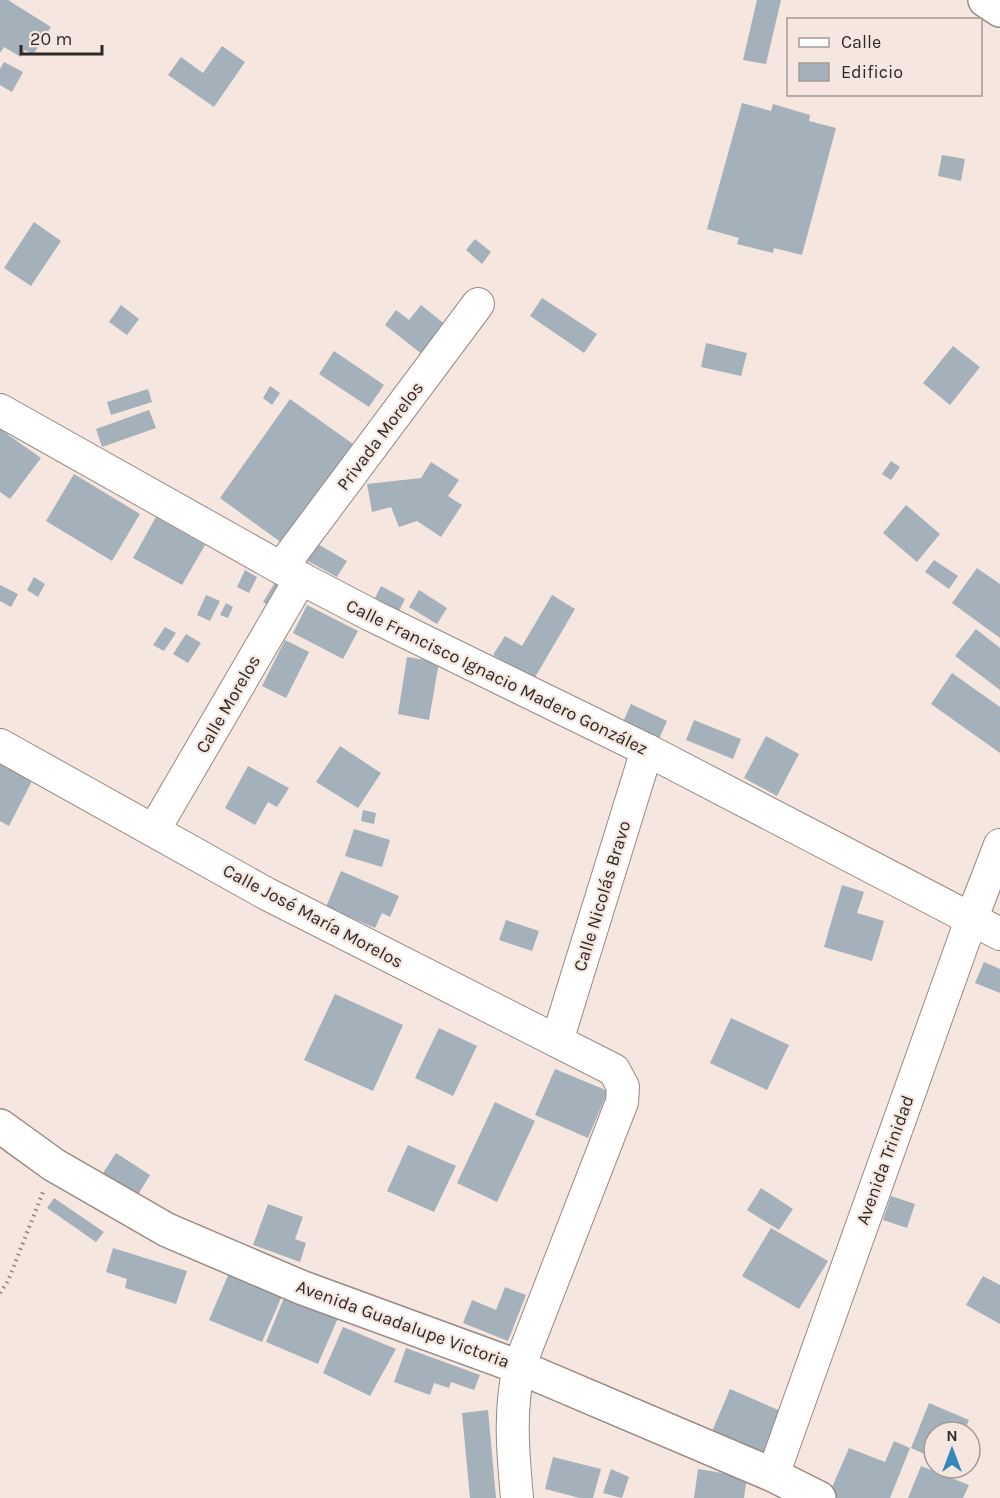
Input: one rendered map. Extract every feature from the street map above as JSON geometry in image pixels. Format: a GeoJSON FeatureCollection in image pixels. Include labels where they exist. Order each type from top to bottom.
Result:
{"type":"FeatureCollection","features":[{"type":"Feature","properties":{"kind":"street"},"geometry":{"type":"LineString","coordinates":[[985,0],[1000,10]]}},
{"type":"Feature","properties":{"kind":"street","name":"Privada Morelos"},"geometry":{"type":"LineString","coordinates":[[291,573],[478,304]]}},
{"type":"Feature","properties":{"kind":"street","name":"Calle Francisco Ignacio Madero González"},"geometry":{"type":"LineString","coordinates":[[0,410],[291,573],[371,615],[647,750],[1000,934]]}},
{"type":"Feature","properties":{"kind":"street","name":"Calle Morelos"},"geometry":{"type":"LineString","coordinates":[[154,830],[291,573]]}},
{"type":"Feature","properties":{"kind":"street","name":"Calle José María Morelos"},"geometry":{"type":"LineString","coordinates":[[0,745],[267,894],[614,1070],[623,1087],[622,1102],[519,1367]]}},
{"type":"Feature","properties":{"kind":"street","name":"Calle Nicolás Bravo"},"geometry":{"type":"LineString","coordinates":[[556,1041],[647,750]]}},
{"type":"Feature","properties":{"kind":"street","name":"Avenida Trinidad"},"geometry":{"type":"LineString","coordinates":[[772,1475],[1000,845]]}},
{"type":"Feature","properties":{"kind":"street","name":"Avenida Guadalupe Victoria"},"geometry":{"type":"LineString","coordinates":[[0,1126],[54,1165],[167,1230],[303,1288],[519,1367],[772,1475],[819,1498]]}},
{"type":"Feature","properties":{"kind":"street"},"geometry":{"type":"LineString","coordinates":[[517,1498],[512,1436],[513,1393],[519,1367]]}},
{"type":"Feature","properties":{"kind":"path"},"geometry":{"type":"LineString","coordinates":[[0,1293],[8,1281],[54,1165]]}},
{"type":"Feature","properties":{"kind":"building"},"geometry":{"type":"Polygon","coordinates":[[[0,0],[8,0],[51,27],[33,55],[25,50],[21,57],[4,47],[0,53],[0,0]]]}},
{"type":"Feature","properties":{"kind":"building"},"geometry":{"type":"Polygon","coordinates":[[[757,0],[781,0],[766,64],[743,60],[757,0]]]}},
{"type":"Feature","properties":{"kind":"building"},"geometry":{"type":"Polygon","coordinates":[[[222,46],[245,62],[214,107],[168,75],[181,57],[203,73],[222,46]]]}},
{"type":"Feature","properties":{"kind":"building"},"geometry":{"type":"Polygon","coordinates":[[[4,62],[23,72],[12,92],[0,85],[0,69],[4,62]]]}},
{"type":"Feature","properties":{"kind":"building"},"geometry":{"type":"Polygon","coordinates":[[[742,103],[771,111],[773,104],[810,115],[809,121],[836,128],[802,255],[774,248],[773,253],[737,244],[739,238],[707,229],[742,103]]]}},
{"type":"Feature","properties":{"kind":"building"},"geometry":{"type":"Polygon","coordinates":[[[942,155],[965,159],[961,181],[938,176],[942,155]]]}},
{"type":"Feature","properties":{"kind":"building"},"geometry":{"type":"Polygon","coordinates":[[[34,222],[61,241],[31,286],[4,268],[34,222]]]}},
{"type":"Feature","properties":{"kind":"building"},"geometry":{"type":"Polygon","coordinates":[[[475,239],[491,252],[482,264],[466,250],[475,239]]]}},
{"type":"Feature","properties":{"kind":"building"},"geometry":{"type":"Polygon","coordinates":[[[542,298],[597,334],[584,353],[530,316],[542,298]]]}},
{"type":"Feature","properties":{"kind":"building"},"geometry":{"type":"Polygon","coordinates":[[[121,305],[139,319],[127,335],[109,322],[121,305]]]}},
{"type":"Feature","properties":{"kind":"building"},"geometry":{"type":"Polygon","coordinates":[[[421,305],[446,325],[423,355],[385,325],[396,310],[409,320],[421,305]]]}},
{"type":"Feature","properties":{"kind":"building"},"geometry":{"type":"Polygon","coordinates":[[[706,343],[747,353],[741,376],[701,367],[706,343]]]}},
{"type":"Feature","properties":{"kind":"building"},"geometry":{"type":"Polygon","coordinates":[[[953,346],[980,367],[950,405],[923,383],[953,346]]]}},
{"type":"Feature","properties":{"kind":"building"},"geometry":{"type":"Polygon","coordinates":[[[334,351],[384,385],[369,407],[319,374],[334,351]]]}},
{"type":"Feature","properties":{"kind":"building"},"geometry":{"type":"Polygon","coordinates":[[[270,386],[280,393],[272,405],[263,398],[270,386]]]}},
{"type":"Feature","properties":{"kind":"building"},"geometry":{"type":"Polygon","coordinates":[[[148,389],[152,402],[111,415],[107,402],[148,389]]]}},
{"type":"Feature","properties":{"kind":"building"},"geometry":{"type":"Polygon","coordinates":[[[290,399],[353,444],[282,543],[220,498],[290,399]]]}},
{"type":"Feature","properties":{"kind":"building"},"geometry":{"type":"Polygon","coordinates":[[[149,410],[156,428],[102,447],[96,429],[149,410]]]}},
{"type":"Feature","properties":{"kind":"building"},"geometry":{"type":"Polygon","coordinates":[[[0,429],[41,458],[10,499],[0,492],[0,429]]]}},
{"type":"Feature","properties":{"kind":"building"},"geometry":{"type":"Polygon","coordinates":[[[891,461],[900,467],[891,480],[882,474],[891,461]]]}},
{"type":"Feature","properties":{"kind":"building"},"geometry":{"type":"Polygon","coordinates":[[[431,462],[459,480],[448,496],[462,505],[441,537],[417,521],[399,527],[391,507],[372,512],[367,484],[421,478],[431,462]]]}},
{"type":"Feature","properties":{"kind":"building"},"geometry":{"type":"Polygon","coordinates":[[[74,474],[140,514],[112,561],[46,521],[74,474]]]}},
{"type":"Feature","properties":{"kind":"building"},"geometry":{"type":"Polygon","coordinates":[[[906,505],[940,534],[917,562],[883,533],[906,505]]]}},
{"type":"Feature","properties":{"kind":"building"},"geometry":{"type":"Polygon","coordinates":[[[156,517],[205,545],[182,585],[133,558],[156,517]]]}},
{"type":"Feature","properties":{"kind":"building"},"geometry":{"type":"Polygon","coordinates":[[[316,543],[347,561],[337,577],[306,560],[316,543]]]}},
{"type":"Feature","properties":{"kind":"building"},"geometry":{"type":"Polygon","coordinates":[[[934,560],[958,576],[949,589],[925,572],[934,560]]]}},
{"type":"Feature","properties":{"kind":"building"},"geometry":{"type":"Polygon","coordinates":[[[977,568],[1000,584],[1000,638],[952,603],[977,568]]]}},
{"type":"Feature","properties":{"kind":"building"},"geometry":{"type":"Polygon","coordinates":[[[245,570],[257,577],[249,593],[237,587],[245,570]]]}},
{"type":"Feature","properties":{"kind":"building"},"geometry":{"type":"Polygon","coordinates":[[[34,577],[45,584],[38,597],[27,590],[34,577]]]}},
{"type":"Feature","properties":{"kind":"building"},"geometry":{"type":"Polygon","coordinates":[[[277,579],[286,585],[272,608],[263,602],[277,579]]]}},
{"type":"Feature","properties":{"kind":"building"},"geometry":{"type":"Polygon","coordinates":[[[0,585],[18,594],[11,607],[0,601],[0,585]]]}},
{"type":"Feature","properties":{"kind":"building"},"geometry":{"type":"Polygon","coordinates":[[[381,586],[405,599],[399,611],[375,598],[381,586]]]}},
{"type":"Feature","properties":{"kind":"building"},"geometry":{"type":"Polygon","coordinates":[[[419,590],[447,608],[437,624],[409,607],[419,590]]]}},
{"type":"Feature","properties":{"kind":"building"},"geometry":{"type":"Polygon","coordinates":[[[206,595],[220,601],[210,621],[197,615],[206,595]]]}},
{"type":"Feature","properties":{"kind":"building"},"geometry":{"type":"Polygon","coordinates":[[[552,595],[575,609],[534,679],[493,655],[505,636],[522,646],[552,595]]]}},
{"type":"Feature","properties":{"kind":"building"},"geometry":{"type":"Polygon","coordinates":[[[226,603],[233,607],[228,618],[220,615],[226,603]]]}},
{"type":"Feature","properties":{"kind":"building"},"geometry":{"type":"Polygon","coordinates":[[[307,605],[358,631],[343,659],[293,633],[307,605]]]}},
{"type":"Feature","properties":{"kind":"building"},"geometry":{"type":"Polygon","coordinates":[[[165,627],[176,633],[164,651],[153,645],[165,627]]]}},
{"type":"Feature","properties":{"kind":"building"},"geometry":{"type":"Polygon","coordinates":[[[976,629],[1000,648],[1000,690],[955,656],[976,629]]]}},
{"type":"Feature","properties":{"kind":"building"},"geometry":{"type":"Polygon","coordinates":[[[186,634],[201,643],[188,663],[173,654],[186,634]]]}},
{"type":"Feature","properties":{"kind":"building"},"geometry":{"type":"Polygon","coordinates":[[[285,640],[309,652],[286,698],[262,686],[285,640]]]}},
{"type":"Feature","properties":{"kind":"building"},"geometry":{"type":"Polygon","coordinates":[[[407,657],[439,662],[429,720],[398,714],[407,657]]]}},
{"type":"Feature","properties":{"kind":"building"},"geometry":{"type":"Polygon","coordinates":[[[952,673],[1000,707],[1000,753],[931,704],[952,673]]]}},
{"type":"Feature","properties":{"kind":"building"},"geometry":{"type":"Polygon","coordinates":[[[631,704],[667,721],[659,739],[623,722],[631,704]]]}},
{"type":"Feature","properties":{"kind":"building"},"geometry":{"type":"Polygon","coordinates":[[[694,720],[741,739],[733,759],[686,740],[694,720]]]}},
{"type":"Feature","properties":{"kind":"building"},"geometry":{"type":"Polygon","coordinates":[[[766,736],[799,754],[777,796],[744,778],[766,736]]]}},
{"type":"Feature","properties":{"kind":"building"},"geometry":{"type":"Polygon","coordinates":[[[340,746],[381,773],[358,808],[316,782],[340,746]]]}},
{"type":"Feature","properties":{"kind":"building"},"geometry":{"type":"Polygon","coordinates":[[[0,760],[34,777],[9,826],[0,821],[0,760]]]}},
{"type":"Feature","properties":{"kind":"building"},"geometry":{"type":"Polygon","coordinates":[[[248,766],[289,788],[277,807],[268,802],[255,825],[225,808],[248,766]]]}},
{"type":"Feature","properties":{"kind":"building"},"geometry":{"type":"Polygon","coordinates":[[[363,810],[376,813],[374,824],[361,821],[363,810]]]}},
{"type":"Feature","properties":{"kind":"building"},"geometry":{"type":"Polygon","coordinates":[[[354,829],[390,840],[382,867],[345,856],[354,829]]]}},
{"type":"Feature","properties":{"kind":"building"},"geometry":{"type":"Polygon","coordinates":[[[341,871],[399,896],[390,917],[382,913],[375,928],[326,907],[341,871]]]}},
{"type":"Feature","properties":{"kind":"building"},"geometry":{"type":"Polygon","coordinates":[[[842,885],[864,892],[857,913],[884,921],[872,961],[824,947],[842,885]]]}},
{"type":"Feature","properties":{"kind":"building"},"geometry":{"type":"Polygon","coordinates":[[[506,920],[539,931],[532,951],[499,940],[506,920]]]}},
{"type":"Feature","properties":{"kind":"building"},"geometry":{"type":"Polygon","coordinates":[[[984,962],[1000,969],[1000,993],[975,983],[984,962]]]}},
{"type":"Feature","properties":{"kind":"building"},"geometry":{"type":"Polygon","coordinates":[[[335,994],[403,1025],[373,1091],[304,1060],[335,994]]]}},
{"type":"Feature","properties":{"kind":"building"},"geometry":{"type":"Polygon","coordinates":[[[731,1018],[789,1045],[767,1090],[710,1063],[731,1018]]]}},
{"type":"Feature","properties":{"kind":"building"},"geometry":{"type":"Polygon","coordinates":[[[439,1028],[477,1046],[453,1096],[415,1078],[439,1028]]]}},
{"type":"Feature","properties":{"kind":"building"},"geometry":{"type":"Polygon","coordinates":[[[555,1069],[608,1091],[588,1138],[535,1115],[555,1069]]]}},
{"type":"Feature","properties":{"kind":"building"},"geometry":{"type":"Polygon","coordinates":[[[495,1102],[535,1121],[497,1202],[457,1183],[495,1102]]]}},
{"type":"Feature","properties":{"kind":"building"},"geometry":{"type":"Polygon","coordinates":[[[408,1145],[456,1166],[434,1212],[387,1191],[408,1145]]]}},
{"type":"Feature","properties":{"kind":"building"},"geometry":{"type":"Polygon","coordinates":[[[116,1153],[150,1175],[133,1203],[98,1181],[116,1153]]]}},
{"type":"Feature","properties":{"kind":"building"},"geometry":{"type":"Polygon","coordinates":[[[761,1188],[793,1209],[779,1230],[747,1210],[761,1188]]]}},
{"type":"Feature","properties":{"kind":"building"},"geometry":{"type":"Polygon","coordinates":[[[891,1196],[915,1204],[907,1228],[883,1220],[891,1196]]]}},
{"type":"Feature","properties":{"kind":"building"},"geometry":{"type":"Polygon","coordinates":[[[54,1198],[104,1232],[96,1242],[47,1208],[54,1198]]]}},
{"type":"Feature","properties":{"kind":"building"},"geometry":{"type":"Polygon","coordinates":[[[268,1204],[303,1217],[295,1239],[306,1243],[300,1262],[253,1245],[268,1204]]]}},
{"type":"Feature","properties":{"kind":"building"},"geometry":{"type":"Polygon","coordinates":[[[771,1228],[828,1261],[799,1309],[742,1276],[771,1228]]]}},
{"type":"Feature","properties":{"kind":"building"},"geometry":{"type":"Polygon","coordinates":[[[113,1248],[187,1271],[176,1304],[125,1288],[127,1279],[106,1272],[113,1248]]]}},
{"type":"Feature","properties":{"kind":"building"},"geometry":{"type":"Polygon","coordinates":[[[229,1273],[282,1296],[262,1342],[209,1320],[229,1273]]]}},
{"type":"Feature","properties":{"kind":"building"},"geometry":{"type":"Polygon","coordinates":[[[983,1276],[1000,1285],[1000,1324],[966,1305],[983,1276]]]}},
{"type":"Feature","properties":{"kind":"building"},"geometry":{"type":"Polygon","coordinates":[[[505,1287],[526,1295],[508,1341],[463,1323],[472,1300],[496,1310],[505,1287]]]}},
{"type":"Feature","properties":{"kind":"building"},"geometry":{"type":"Polygon","coordinates":[[[285,1295],[338,1318],[318,1364],[266,1342],[285,1295]]]}},
{"type":"Feature","properties":{"kind":"building"},"geometry":{"type":"Polygon","coordinates":[[[343,1327],[396,1349],[370,1396],[323,1373],[343,1327]]]}},
{"type":"Feature","properties":{"kind":"building"},"geometry":{"type":"Polygon","coordinates":[[[406,1348],[480,1375],[474,1390],[451,1382],[449,1388],[434,1383],[430,1395],[394,1382],[406,1348]]]}},
{"type":"Feature","properties":{"kind":"building"},"geometry":{"type":"Polygon","coordinates":[[[730,1389],[783,1412],[763,1458],[710,1436],[730,1389]]]}},
{"type":"Feature","properties":{"kind":"building"},"geometry":{"type":"Polygon","coordinates":[[[929,1403],[969,1420],[922,1420],[929,1403]]]}},
{"type":"Feature","properties":{"kind":"building"},"geometry":{"type":"Polygon","coordinates":[[[488,1410],[496,1498],[470,1498],[462,1413],[488,1410]]]}},
{"type":"Feature","properties":{"kind":"building"},"geometry":{"type":"Polygon","coordinates":[[[922,1420],[922,1453],[911,1448],[922,1420]]]}},
{"type":"Feature","properties":{"kind":"building"},"geometry":{"type":"Polygon","coordinates":[[[894,1441],[910,1448],[890,1498],[838,1498],[829,1494],[849,1448],[885,1462],[894,1441]]]}},
{"type":"Feature","properties":{"kind":"building"},"geometry":{"type":"Polygon","coordinates":[[[553,1457],[601,1469],[593,1498],[580,1498],[545,1489],[553,1457]]]}},
{"type":"Feature","properties":{"kind":"building"},"geometry":{"type":"Polygon","coordinates":[[[921,1466],[922,1480],[956,1480],[969,1485],[963,1498],[908,1498],[921,1466]]]}},
{"type":"Feature","properties":{"kind":"building"},"geometry":{"type":"Polygon","coordinates":[[[611,1469],[629,1477],[622,1498],[603,1493],[611,1469]]]}},
{"type":"Feature","properties":{"kind":"building"},"geometry":{"type":"Polygon","coordinates":[[[698,1469],[747,1477],[744,1498],[694,1498],[698,1469]]]}}]}
